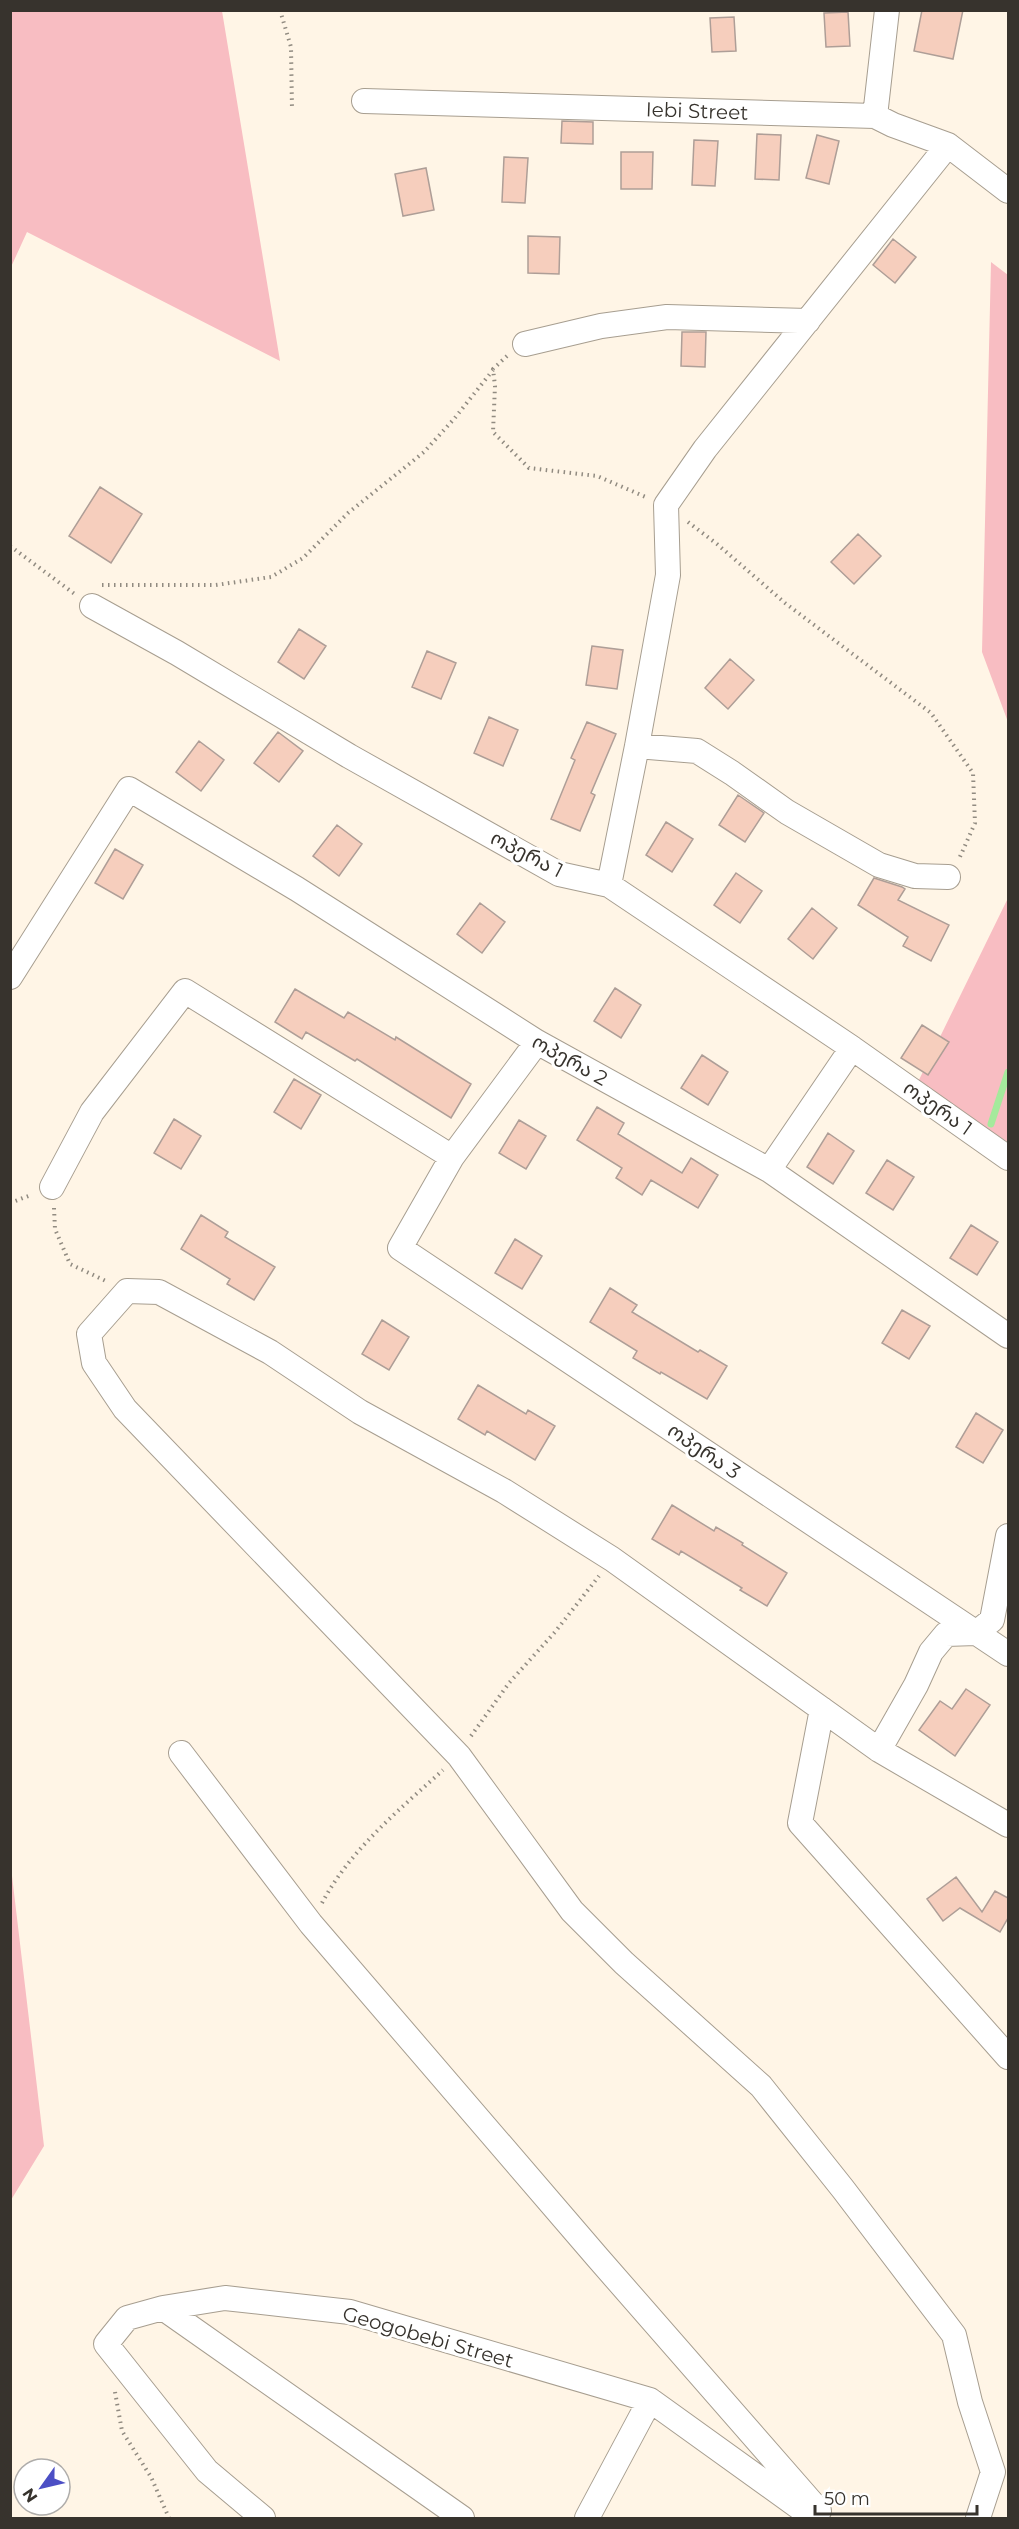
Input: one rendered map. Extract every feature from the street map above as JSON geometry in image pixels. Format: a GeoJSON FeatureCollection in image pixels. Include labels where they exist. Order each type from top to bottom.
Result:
{"type":"FeatureCollection","features":[{"type":"Feature","properties":{"kind":"street"},"geometry":{"type":"LineString","coordinates":[[875,116],[887,10]]}},
{"type":"Feature","properties":{"kind":"street","name":"Iebi Street"},"geometry":{"type":"LineString","coordinates":[[364,101],[875,116],[948,145],[1008,191]]}},
{"type":"Feature","properties":{"kind":"street"},"geometry":{"type":"LineString","coordinates":[[609,885],[668,575],[666,505],[705,449],[948,145]]}},
{"type":"Feature","properties":{"kind":"street"},"geometry":{"type":"LineString","coordinates":[[525,344],[601,326],[667,317],[808,321]]}},
{"type":"Feature","properties":{"kind":"street","name":"ოპერა 1"},"geometry":{"type":"LineString","coordinates":[[92,606],[177,653],[349,756],[559,874],[609,885],[852,1048],[1008,1158]]}},
{"type":"Feature","properties":{"kind":"street"},"geometry":{"type":"LineString","coordinates":[[637,746],[697,751],[787,812],[879,865],[915,876],[948,877]]}},
{"type":"Feature","properties":{"kind":"street","name":"ოპერა 2"},"geometry":{"type":"LineString","coordinates":[[10,977],[129,789],[297,889],[537,1042],[769,1170],[1008,1336]]}},
{"type":"Feature","properties":{"kind":"street"},"geometry":{"type":"LineString","coordinates":[[52,1187],[92,1112],[185,991],[452,1157],[537,1042]]}},
{"type":"Feature","properties":{"kind":"street"},"geometry":{"type":"LineString","coordinates":[[769,1170],[852,1048]]}},
{"type":"Feature","properties":{"kind":"street","name":"ოპერა 3"},"geometry":{"type":"LineString","coordinates":[[452,1157],[400,1248],[1008,1653]]}},
{"type":"Feature","properties":{"kind":"street"},"geometry":{"type":"LineString","coordinates":[[978,2518],[993,2472],[970,2402],[954,2335],[761,2086],[624,1963],[572,1911],[459,1755],[124,1409],[94,1363],[89,1334],[127,1291],[159,1292],[169,1297],[270,1352],[360,1412],[504,1491],[612,1559],[879,1750],[1008,1825]]}},
{"type":"Feature","properties":{"kind":"street"},"geometry":{"type":"LineString","coordinates":[[879,1750],[916,1685],[931,1652],[946,1634],[976,1633],[992,1620],[1008,1536]]}},
{"type":"Feature","properties":{"kind":"street"},"geometry":{"type":"LineString","coordinates":[[822,1709],[800,1823],[1008,2057]]}},
{"type":"Feature","properties":{"kind":"street"},"geometry":{"type":"LineString","coordinates":[[181,1753],[311,1924],[590,2249],[826,2518]]}},
{"type":"Feature","properties":{"kind":"street","name":"Geogobebi Street"},"geometry":{"type":"LineString","coordinates":[[263,2518],[207,2471],[106,2344],[127,2318],[163,2308],[225,2298],[350,2312],[650,2400],[814,2518]]}},
{"type":"Feature","properties":{"kind":"street"},"geometry":{"type":"LineString","coordinates":[[163,2308],[462,2518]]}},
{"type":"Feature","properties":{"kind":"street"},"geometry":{"type":"LineString","coordinates":[[586,2518],[650,2400]]}},
{"type":"Feature","properties":{"kind":"path"},"geometry":{"type":"LineString","coordinates":[[280,10],[291,47],[292,109]]}},
{"type":"Feature","properties":{"kind":"path"},"geometry":{"type":"LineString","coordinates":[[10,546],[92,606],[102,584],[160,587],[216,585],[270,577],[303,558],[348,513],[424,452],[454,419],[493,369],[525,344]]}},
{"type":"Feature","properties":{"kind":"path"},"geometry":{"type":"LineString","coordinates":[[493,369],[493,432],[529,468],[597,476],[666,505],[717,544],[785,603],[931,713],[973,773],[975,823],[948,877]]}},
{"type":"Feature","properties":{"kind":"path"},"geometry":{"type":"LineString","coordinates":[[52,1187],[55,1229],[70,1264],[127,1291]]}},
{"type":"Feature","properties":{"kind":"path"},"geometry":{"type":"LineString","coordinates":[[114,2388],[122,2432],[151,2477],[169,2518]]}},
{"type":"Feature","properties":{"kind":"shaded area"},"geometry":{"type":"Polygon","coordinates":[[[11,10],[222,11],[280,361],[27,232],[11,267],[11,10]]]}},
{"type":"Feature","properties":{"kind":"shaded area"},"geometry":{"type":"Polygon","coordinates":[[[991,262],[1008,275],[1008,722],[982,652],[991,262]]]}},
{"type":"Feature","properties":{"kind":"shaded area"},"geometry":{"type":"Polygon","coordinates":[[[1008,898],[1008,1142],[916,1086],[1008,898]]]}},
{"type":"Feature","properties":{"kind":"shaded area"},"geometry":{"type":"Polygon","coordinates":[[[10,1859],[44,2146],[11,2200],[10,2200],[10,1859]]]}},
{"type":"Feature","properties":{"kind":"building"},"geometry":{"type":"Polygon","coordinates":[[[922,10],[963,10],[953,59],[914,51],[922,10]]]}},
{"type":"Feature","properties":{"kind":"building"},"geometry":{"type":"Polygon","coordinates":[[[848,12],[850,46],[826,47],[824,13],[848,12]]]}},
{"type":"Feature","properties":{"kind":"building"},"geometry":{"type":"Polygon","coordinates":[[[734,17],[736,51],[712,52],[710,18],[734,17]]]}},
{"type":"Feature","properties":{"kind":"building"},"geometry":{"type":"Polygon","coordinates":[[[562,121],[593,122],[593,144],[561,143],[562,121]]]}},
{"type":"Feature","properties":{"kind":"building"},"geometry":{"type":"Polygon","coordinates":[[[757,134],[781,135],[779,180],[755,179],[757,134]]]}},
{"type":"Feature","properties":{"kind":"building"},"geometry":{"type":"Polygon","coordinates":[[[817,135],[839,141],[829,184],[806,178],[817,135]]]}},
{"type":"Feature","properties":{"kind":"building"},"geometry":{"type":"Polygon","coordinates":[[[694,140],[718,141],[715,186],[692,185],[694,140]]]}},
{"type":"Feature","properties":{"kind":"building"},"geometry":{"type":"Polygon","coordinates":[[[621,152],[653,152],[652,189],[621,189],[621,152]]]}},
{"type":"Feature","properties":{"kind":"building"},"geometry":{"type":"Polygon","coordinates":[[[504,157],[528,158],[525,203],[502,202],[504,157]]]}},
{"type":"Feature","properties":{"kind":"building"},"geometry":{"type":"Polygon","coordinates":[[[426,168],[434,210],[403,216],[395,174],[426,168]]]}},
{"type":"Feature","properties":{"kind":"building"},"geometry":{"type":"Polygon","coordinates":[[[528,236],[560,237],[559,274],[528,273],[528,236]]]}},
{"type":"Feature","properties":{"kind":"building"},"geometry":{"type":"Polygon","coordinates":[[[893,239],[916,257],[895,283],[873,265],[893,239]]]}},
{"type":"Feature","properties":{"kind":"building"},"geometry":{"type":"Polygon","coordinates":[[[682,332],[706,332],[705,367],[681,366],[682,332]]]}},
{"type":"Feature","properties":{"kind":"building"},"geometry":{"type":"Polygon","coordinates":[[[100,487],[142,514],[111,563],[69,536],[100,487]]]}},
{"type":"Feature","properties":{"kind":"building"},"geometry":{"type":"Polygon","coordinates":[[[858,534],[881,556],[854,584],[831,562],[858,534]]]}},
{"type":"Feature","properties":{"kind":"building"},"geometry":{"type":"Polygon","coordinates":[[[299,629],[326,646],[304,679],[278,662],[299,629]]]}},
{"type":"Feature","properties":{"kind":"building"},"geometry":{"type":"Polygon","coordinates":[[[592,646],[623,650],[617,689],[586,685],[592,646]]]}},
{"type":"Feature","properties":{"kind":"building"},"geometry":{"type":"Polygon","coordinates":[[[427,651],[456,663],[441,699],[412,687],[427,651]]]}},
{"type":"Feature","properties":{"kind":"building"},"geometry":{"type":"Polygon","coordinates":[[[730,659],[754,680],[728,709],[705,688],[730,659]]]}},
{"type":"Feature","properties":{"kind":"building"},"geometry":{"type":"Polygon","coordinates":[[[489,717],[518,730],[503,766],[474,753],[489,717]]]}},
{"type":"Feature","properties":{"kind":"building"},"geometry":{"type":"Polygon","coordinates":[[[587,722],[616,734],[591,793],[595,795],[580,831],[551,819],[575,760],[571,758],[587,722]]]}},
{"type":"Feature","properties":{"kind":"building"},"geometry":{"type":"Polygon","coordinates":[[[278,732],[303,751],[279,782],[254,763],[278,732]]]}},
{"type":"Feature","properties":{"kind":"building"},"geometry":{"type":"Polygon","coordinates":[[[199,741],[224,760],[201,791],[176,772],[199,741]]]}},
{"type":"Feature","properties":{"kind":"building"},"geometry":{"type":"Polygon","coordinates":[[[738,795],[764,813],[745,842],[719,825],[738,795]]]}},
{"type":"Feature","properties":{"kind":"building"},"geometry":{"type":"Polygon","coordinates":[[[666,822],[693,839],[672,872],[646,855],[666,822]]]}},
{"type":"Feature","properties":{"kind":"building"},"geometry":{"type":"Polygon","coordinates":[[[337,825],[362,844],[339,876],[313,856],[337,825]]]}},
{"type":"Feature","properties":{"kind":"building"},"geometry":{"type":"Polygon","coordinates":[[[115,849],[143,865],[123,899],[95,883],[115,849]]]}},
{"type":"Feature","properties":{"kind":"building"},"geometry":{"type":"Polygon","coordinates":[[[736,873],[762,891],[740,923],[714,905],[736,873]]]}},
{"type":"Feature","properties":{"kind":"building"},"geometry":{"type":"Polygon","coordinates":[[[874,878],[902,887],[905,889],[898,900],[949,925],[931,961],[903,946],[908,937],[858,905],[874,878]]]}},
{"type":"Feature","properties":{"kind":"building"},"geometry":{"type":"Polygon","coordinates":[[[480,903],[505,922],[482,953],[457,934],[480,903]]]}},
{"type":"Feature","properties":{"kind":"building"},"geometry":{"type":"Polygon","coordinates":[[[812,908],[837,928],[813,959],[788,939],[812,908]]]}},
{"type":"Feature","properties":{"kind":"building"},"geometry":{"type":"Polygon","coordinates":[[[615,988],[641,1005],[621,1038],[594,1021],[615,988]]]}},
{"type":"Feature","properties":{"kind":"building"},"geometry":{"type":"Polygon","coordinates":[[[295,989],[344,1018],[348,1012],[395,1040],[396,1037],[471,1084],[451,1118],[357,1059],[355,1061],[306,1032],[302,1039],[275,1022],[295,989]]]}},
{"type":"Feature","properties":{"kind":"building"},"geometry":{"type":"Polygon","coordinates":[[[922,1025],[949,1042],[928,1075],[901,1058],[922,1025]]]}},
{"type":"Feature","properties":{"kind":"building"},"geometry":{"type":"Polygon","coordinates":[[[702,1055],[728,1072],[708,1105],[681,1088],[702,1055]]]}},
{"type":"Feature","properties":{"kind":"building"},"geometry":{"type":"Polygon","coordinates":[[[294,1079],[321,1095],[301,1129],[274,1112],[294,1079]]]}},
{"type":"Feature","properties":{"kind":"building"},"geometry":{"type":"Polygon","coordinates":[[[597,1107],[624,1123],[618,1134],[682,1173],[691,1158],[718,1175],[698,1208],[651,1180],[642,1195],[616,1178],[622,1168],[577,1140],[597,1107]]]}},
{"type":"Feature","properties":{"kind":"building"},"geometry":{"type":"Polygon","coordinates":[[[174,1119],[201,1136],[181,1169],[154,1153],[174,1119]]]}},
{"type":"Feature","properties":{"kind":"building"},"geometry":{"type":"Polygon","coordinates":[[[519,1120],[546,1136],[526,1169],[499,1153],[519,1120]]]}},
{"type":"Feature","properties":{"kind":"building"},"geometry":{"type":"Polygon","coordinates":[[[828,1133],[854,1151],[833,1184],[807,1167],[828,1133]]]}},
{"type":"Feature","properties":{"kind":"building"},"geometry":{"type":"Polygon","coordinates":[[[887,1160],[914,1177],[893,1210],[866,1193],[887,1160]]]}},
{"type":"Feature","properties":{"kind":"building"},"geometry":{"type":"Polygon","coordinates":[[[201,1215],[228,1232],[225,1237],[275,1267],[254,1300],[227,1284],[230,1279],[181,1249],[201,1215]]]}},
{"type":"Feature","properties":{"kind":"building"},"geometry":{"type":"Polygon","coordinates":[[[971,1225],[998,1242],[977,1275],[950,1258],[971,1225]]]}},
{"type":"Feature","properties":{"kind":"building"},"geometry":{"type":"Polygon","coordinates":[[[515,1239],[542,1256],[522,1289],[495,1273],[515,1239]]]}},
{"type":"Feature","properties":{"kind":"building"},"geometry":{"type":"Polygon","coordinates":[[[610,1288],[637,1305],[632,1312],[698,1352],[700,1350],[727,1366],[707,1399],[633,1358],[637,1351],[590,1322],[610,1288]]]}},
{"type":"Feature","properties":{"kind":"building"},"geometry":{"type":"Polygon","coordinates":[[[902,1310],[930,1326],[909,1359],[882,1343],[902,1310]]]}},
{"type":"Feature","properties":{"kind":"building"},"geometry":{"type":"Polygon","coordinates":[[[382,1320],[409,1337],[389,1370],[362,1354],[382,1320]]]}},
{"type":"Feature","properties":{"kind":"building"},"geometry":{"type":"Polygon","coordinates":[[[478,1385],[526,1414],[528,1410],[555,1426],[535,1460],[487,1431],[485,1435],[458,1419],[478,1385]]]}},
{"type":"Feature","properties":{"kind":"building"},"geometry":{"type":"Polygon","coordinates":[[[976,1413],[1003,1430],[983,1463],[956,1447],[976,1413]]]}},
{"type":"Feature","properties":{"kind":"building"},"geometry":{"type":"Polygon","coordinates":[[[672,1505],[714,1531],[716,1527],[787,1573],[767,1606],[681,1551],[679,1555],[652,1539],[672,1505]]]}},
{"type":"Feature","properties":{"kind":"building"},"geometry":{"type":"Polygon","coordinates":[[[966,1689],[990,1705],[955,1756],[919,1730],[940,1701],[952,1709],[966,1689]]]}},
{"type":"Feature","properties":{"kind":"building"},"geometry":{"type":"Polygon","coordinates":[[[956,1877],[982,1912],[995,1891],[1008,1898],[1008,1918],[1000,1932],[960,1908],[943,1921],[927,1899],[956,1877]]]}},
{"type":"Feature","properties":{"kind":"waterway"},"geometry":{"type":"LineString","coordinates":[[991,1124],[1008,1072]]}}]}
